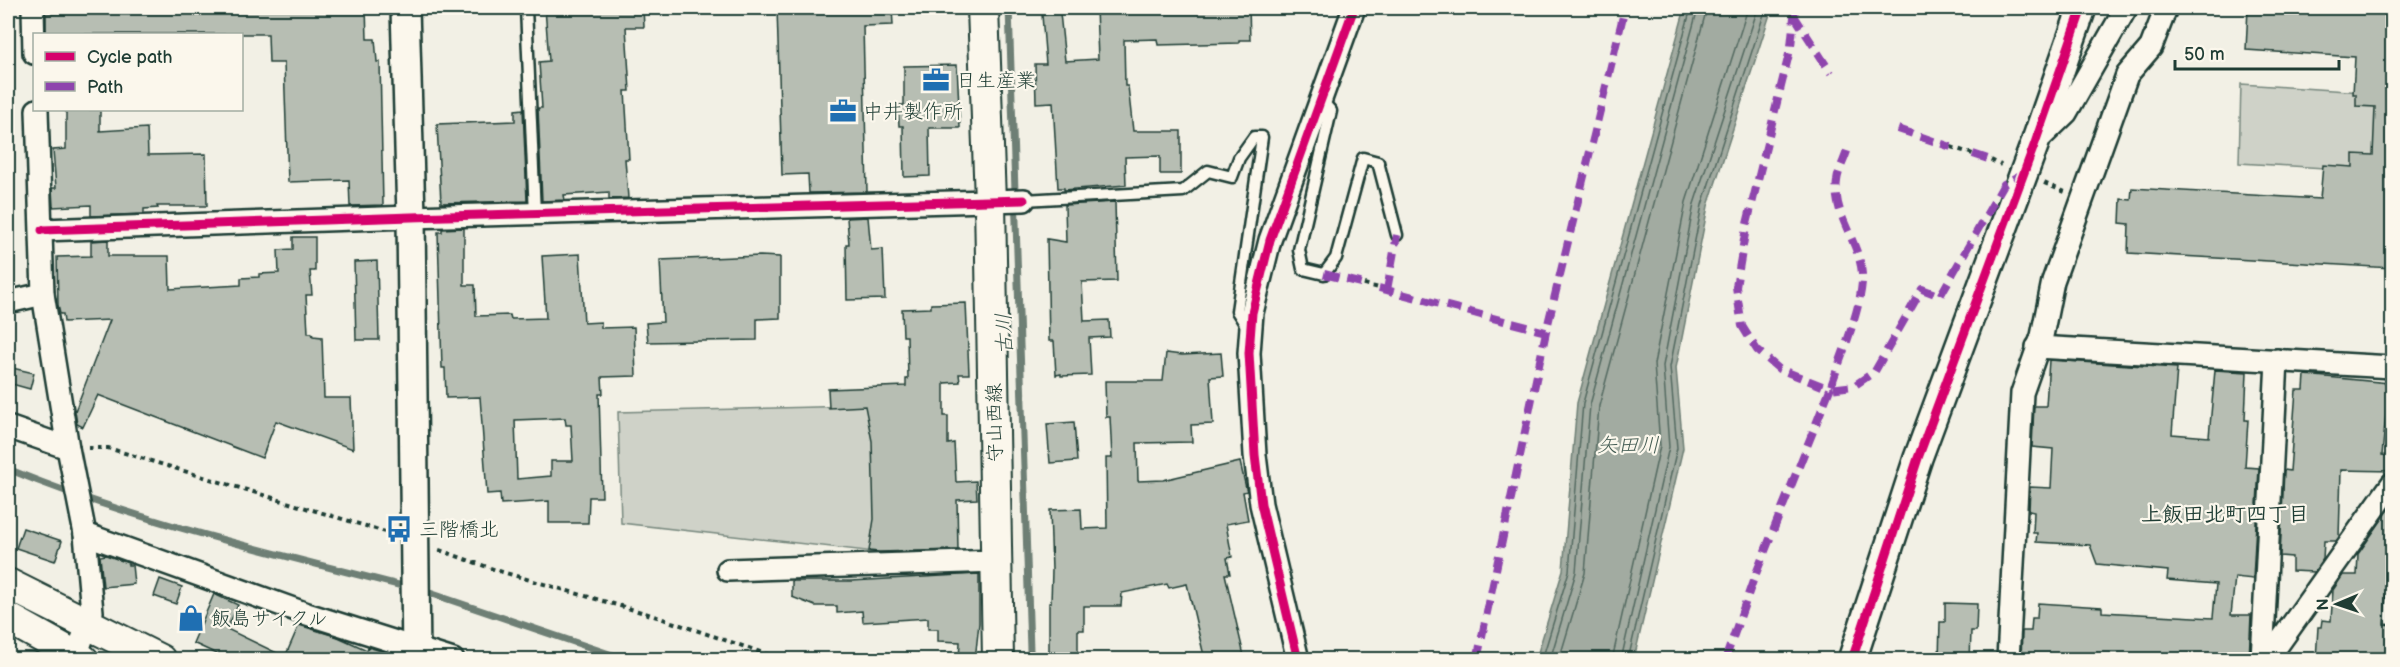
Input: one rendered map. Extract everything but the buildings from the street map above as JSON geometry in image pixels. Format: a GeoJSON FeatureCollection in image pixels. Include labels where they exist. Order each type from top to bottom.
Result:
{"type":"FeatureCollection","features":[{"type":"Feature","properties":{"kind":"main road","name":"守山西線"},"geometry":{"type":"LineString","coordinates":[[983,8],[1006,201],[997,561],[998,660]]}},
{"type":"Feature","properties":{"kind":"main road"},"geometry":{"type":"LineString","coordinates":[[8,584],[88,625],[123,651],[160,660]]}},
{"type":"Feature","properties":{"kind":"main road"},"geometry":{"type":"LineString","coordinates":[[8,618],[80,658]]}},
{"type":"Feature","properties":{"kind":"street"},"geometry":{"type":"LineString","coordinates":[[33,8],[34,33]]}},
{"type":"Feature","properties":{"kind":"street"},"geometry":{"type":"LineString","coordinates":[[405,8],[411,217],[416,654]]}},
{"type":"Feature","properties":{"kind":"street"},"geometry":{"type":"LineString","coordinates":[[1298,660],[1261,504],[1254,443],[1249,353],[1252,313],[1270,240],[1354,8]]}},
{"type":"Feature","properties":{"kind":"street"},"geometry":{"type":"LineString","coordinates":[[1852,660],[1908,487],[2035,143],[2082,8]]}},
{"type":"Feature","properties":{"kind":"street"},"geometry":{"type":"LineString","coordinates":[[2035,143],[2066,113],[2126,8]]}},
{"type":"Feature","properties":{"kind":"street"},"geometry":{"type":"LineString","coordinates":[[2008,660],[2022,393],[2042,336],[2053,281],[2127,75],[2151,47],[2166,8]]}},
{"type":"Feature","properties":{"kind":"street"},"geometry":{"type":"LineString","coordinates":[[37,111],[43,294],[69,453],[84,528],[92,612],[80,658]]}},
{"type":"Feature","properties":{"kind":"street"},"geometry":{"type":"LineString","coordinates":[[42,231],[411,217],[1006,201]]}},
{"type":"Feature","properties":{"kind":"street"},"geometry":{"type":"LineString","coordinates":[[8,302],[43,294]]}},
{"type":"Feature","properties":{"kind":"street"},"geometry":{"type":"LineString","coordinates":[[2037,347],[2392,367]]}},
{"type":"Feature","properties":{"kind":"street"},"geometry":{"type":"LineString","coordinates":[[2262,660],[2277,360]]}},
{"type":"Feature","properties":{"kind":"street"},"geometry":{"type":"LineString","coordinates":[[8,427],[69,453]]}},
{"type":"Feature","properties":{"kind":"street"},"geometry":{"type":"LineString","coordinates":[[2267,660],[2392,484]]}},
{"type":"Feature","properties":{"kind":"street"},"geometry":{"type":"LineString","coordinates":[[84,528],[416,654],[453,660]]}},
{"type":"Feature","properties":{"kind":"street"},"geometry":{"type":"LineString","coordinates":[[728,570],[997,561]]}},
{"type":"Feature","properties":{"kind":"lane"},"geometry":{"type":"LineString","coordinates":[[526,8],[535,214]]}},
{"type":"Feature","properties":{"kind":"lane"},"geometry":{"type":"LineString","coordinates":[[1321,100],[1331,111],[1299,250],[1303,268],[1324,274],[1336,258],[1363,158],[1378,162],[1397,235]]}},
{"type":"Feature","properties":{"kind":"lane"},"geometry":{"type":"LineString","coordinates":[[1006,201],[1183,191],[1208,171],[1232,177],[1239,158],[1254,137],[1262,137],[1237,311],[1251,333]]}},
{"type":"Feature","properties":{"kind":"path"},"geometry":{"type":"LineString","coordinates":[[1951,147],[1973,154]]}},
{"type":"Feature","properties":{"kind":"path"},"geometry":{"type":"LineString","coordinates":[[2022,174],[2083,199]]}},
{"type":"Feature","properties":{"kind":"path"},"geometry":{"type":"LineString","coordinates":[[1365,284],[1379,288]]}},
{"type":"Feature","properties":{"kind":"shaded area"},"geometry":{"type":"Polygon","coordinates":[[[2241,84],[2392,94],[2392,172],[2239,163],[2241,84]]]}},
{"type":"Feature","properties":{"kind":"shaded area"},"geometry":{"type":"Polygon","coordinates":[[[896,405],[907,523],[901,555],[621,523],[618,412],[896,405]]]}},
{"type":"Feature","properties":{"kind":"water","name":"矢田川"},"geometry":{"type":"Polygon","coordinates":[[[1685,8],[1772,8],[1708,206],[1676,368],[1683,448],[1634,659],[1536,659],[1563,570],[1577,403],[1685,8]]]}},
{"type":"Feature","properties":{"kind":"waterway","name":"古川"},"geometry":{"type":"LineString","coordinates":[[1009,8],[1032,660]]}},
{"type":"Feature","properties":{"kind":"waterway"},"geometry":{"type":"LineString","coordinates":[[8,469],[156,521],[410,588]]}},
{"type":"Feature","properties":{"kind":"waterway"},"geometry":{"type":"LineString","coordinates":[[421,590],[627,660]]}},
{"type":"Feature","properties":{"kind":"marked path"},"geometry":{"type":"LineString","coordinates":[[1477,660],[1546,332],[1625,8]]}},
{"type":"Feature","properties":{"kind":"marked path"},"geometry":{"type":"LineString","coordinates":[[1725,660],[1753,581],[1830,389],[1779,369],[1757,350],[1742,326],[1736,287],[1746,228],[1791,46],[1795,8]]}},
{"type":"Feature","properties":{"kind":"marked path"},"geometry":{"type":"LineString","coordinates":[[1793,14],[1831,73]]}},
{"type":"Feature","properties":{"kind":"marked path"},"geometry":{"type":"LineString","coordinates":[[1898,129],[1951,147]]}},
{"type":"Feature","properties":{"kind":"marked path"},"geometry":{"type":"LineString","coordinates":[[1847,151],[1838,177],[1837,193],[1842,217],[1860,262],[1862,286],[1855,315],[1830,389],[1854,386],[1875,371],[1922,289],[1940,296],[2004,184],[2022,174]]}},
{"type":"Feature","properties":{"kind":"marked path"},"geometry":{"type":"LineString","coordinates":[[1973,154],[1991,160]]}},
{"type":"Feature","properties":{"kind":"marked path"},"geometry":{"type":"LineString","coordinates":[[1387,290],[1397,235]]}},
{"type":"Feature","properties":{"kind":"marked path"},"geometry":{"type":"LineString","coordinates":[[1324,274],[1364,284]]}},
{"type":"Feature","properties":{"kind":"marked path"},"geometry":{"type":"LineString","coordinates":[[1379,288],[1546,332]]}},
{"type":"Feature","properties":{"kind":"cycle path"},"geometry":{"type":"LineString","coordinates":[[1298,660],[1261,504],[1255,455],[1249,353],[1252,313],[1270,240],[1354,8]]}},
{"type":"Feature","properties":{"kind":"cycle path"},"geometry":{"type":"LineString","coordinates":[[1852,660],[1918,458],[2035,143],[2082,8]]}},
{"type":"Feature","properties":{"kind":"cycle path"},"geometry":{"type":"LineString","coordinates":[[42,230],[1024,200]]}},
{"type":"Feature","properties":{"kind":"place","name":"日生産業"},"geometry":{"type":"Point","coordinates":[936,80]}},
{"type":"Feature","properties":{"kind":"place","name":"中井製作所"},"geometry":{"type":"Point","coordinates":[843,111]}},
{"type":"Feature","properties":{"kind":"place","name":"三階橋北"},"geometry":{"type":"Point","coordinates":[399,529]}},
{"type":"Feature","properties":{"kind":"place","name":"飯島サイクル"},"geometry":{"type":"Point","coordinates":[191,618]}},
{"type":"Feature","properties":{"kind":"district","name":"上飯田北町四丁目"},"geometry":{"type":"Point","coordinates":[2225,514]}}]}
